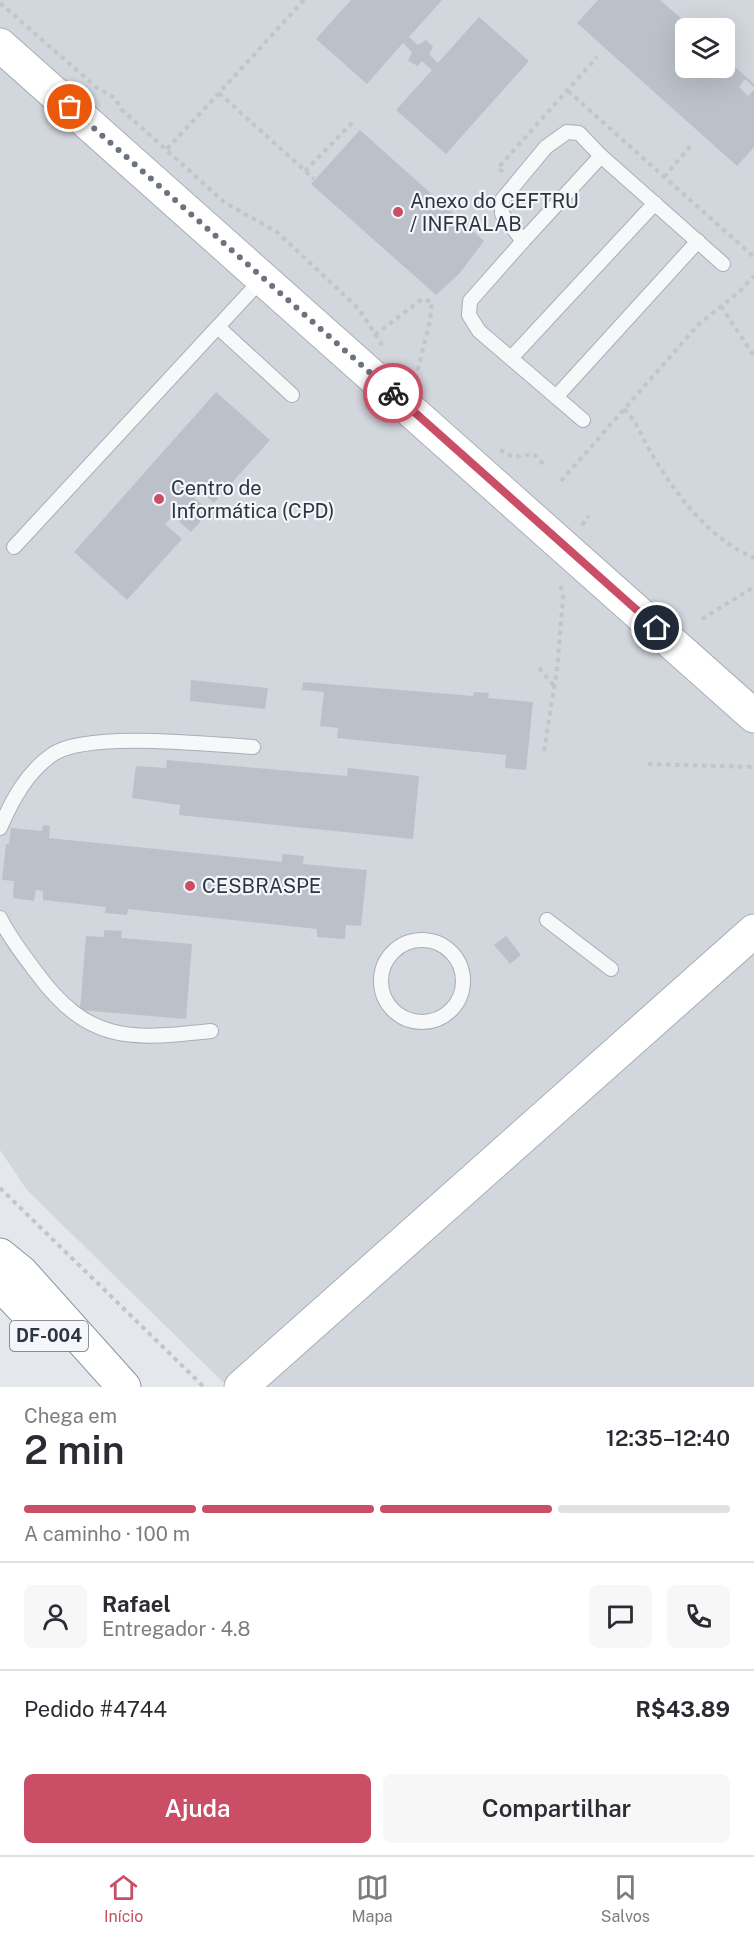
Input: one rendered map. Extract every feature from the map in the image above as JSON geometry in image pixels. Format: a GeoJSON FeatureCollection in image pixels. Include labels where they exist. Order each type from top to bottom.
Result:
{"type":"FeatureCollection","features":[{"type":"Feature","properties":{"kind":"main road"},"geometry":{"type":"LineString","coordinates":[[0,45],[754,716]]}},
{"type":"Feature","properties":{"kind":"main road"},"geometry":{"type":"LineString","coordinates":[[241,1387],[750,937]]}},
{"type":"Feature","properties":{"kind":"main road"},"geometry":{"type":"LineString","coordinates":[[0,1255],[21,1272],[124,1387]]}},
{"type":"Feature","properties":{"kind":"main road","name":"DF-004"},"geometry":{"type":"LineString","coordinates":[[0,1284],[97,1387]]}},
{"type":"Feature","properties":{"kind":"lane"},"geometry":{"type":"LineString","coordinates":[[523,241],[502,214],[502,200],[546,147],[567,132],[579,133],[723,264]]}},
{"type":"Feature","properties":{"kind":"lane"},"geometry":{"type":"LineString","coordinates":[[583,420],[479,331],[469,315],[470,301],[602,156]]}},
{"type":"Feature","properties":{"kind":"lane"},"geometry":{"type":"LineString","coordinates":[[512,357],[655,203]]}},
{"type":"Feature","properties":{"kind":"lane"},"geometry":{"type":"LineString","coordinates":[[556,398],[698,241]]}},
{"type":"Feature","properties":{"kind":"lane"},"geometry":{"type":"LineString","coordinates":[[14,547],[263,278]]}},
{"type":"Feature","properties":{"kind":"lane"},"geometry":{"type":"LineString","coordinates":[[219,328],[292,395]]}},
{"type":"Feature","properties":{"kind":"lane"},"geometry":{"type":"LineString","coordinates":[[0,828],[9,807],[27,778],[53,754],[78,744],[163,741],[253,747]]}},
{"type":"Feature","properties":{"kind":"lane"},"geometry":{"type":"LineString","coordinates":[[0,918],[8,934],[52,994],[87,1023],[117,1034],[155,1037],[211,1031]]}},
{"type":"Feature","properties":{"kind":"lane"},"geometry":{"type":"LineString","coordinates":[[547,920],[611,969]]}},
{"type":"Feature","properties":{"kind":"lane"},"geometry":{"type":"LineString","coordinates":[[417,940],[431,941],[443,946],[460,966],[461,993],[455,1005],[434,1020],[421,1022],[395,1013],[387,1002],[381,976],[385,963],[393,952],[404,944],[417,940]]}},
{"type":"Feature","properties":{"kind":"path"},"geometry":{"type":"LineString","coordinates":[[167,149],[304,0]]}},
{"type":"Feature","properties":{"kind":"path"},"geometry":{"type":"LineString","coordinates":[[0,3],[96,87],[115,99],[121,109],[224,202],[277,232],[359,309],[387,351]]}},
{"type":"Feature","properties":{"kind":"path"},"geometry":{"type":"LineString","coordinates":[[516,183],[498,168],[597,57]]}},
{"type":"Feature","properties":{"kind":"path"},"geometry":{"type":"LineString","coordinates":[[568,91],[754,257]]}},
{"type":"Feature","properties":{"kind":"path"},"geometry":{"type":"LineString","coordinates":[[219,93],[314,179]]}},
{"type":"Feature","properties":{"kind":"path"},"geometry":{"type":"LineString","coordinates":[[305,171],[354,121]]}},
{"type":"Feature","properties":{"kind":"path"},"geometry":{"type":"LineString","coordinates":[[664,177],[693,143]]}},
{"type":"Feature","properties":{"kind":"path"},"geometry":{"type":"LineString","coordinates":[[561,481],[699,324],[754,276]]}},
{"type":"Feature","properties":{"kind":"path"},"geometry":{"type":"LineString","coordinates":[[375,335],[422,299],[432,302],[430,321],[416,378]]}},
{"type":"Feature","properties":{"kind":"path"},"geometry":{"type":"LineString","coordinates":[[721,306],[754,356]]}},
{"type":"Feature","properties":{"kind":"path"},"geometry":{"type":"LineString","coordinates":[[409,371],[423,383]]}},
{"type":"Feature","properties":{"kind":"path"},"geometry":{"type":"LineString","coordinates":[[624,409],[635,419],[644,441],[672,488],[710,530],[737,551],[754,558]]}},
{"type":"Feature","properties":{"kind":"path"},"geometry":{"type":"LineString","coordinates":[[492,444],[513,457],[534,454],[544,465]]}},
{"type":"Feature","properties":{"kind":"path"},"geometry":{"type":"LineString","coordinates":[[562,545],[589,516]]}},
{"type":"Feature","properties":{"kind":"path"},"geometry":{"type":"LineString","coordinates":[[544,751],[555,686],[563,598],[559,579]]}},
{"type":"Feature","properties":{"kind":"path"},"geometry":{"type":"LineString","coordinates":[[702,619],[754,587]]}},
{"type":"Feature","properties":{"kind":"path"},"geometry":{"type":"LineString","coordinates":[[539,668],[555,686]]}},
{"type":"Feature","properties":{"kind":"path"},"geometry":{"type":"LineString","coordinates":[[648,764],[754,767]]}},
{"type":"Feature","properties":{"kind":"path"},"geometry":{"type":"LineString","coordinates":[[0,1188],[204,1387]]}},
{"type":"Feature","properties":{"kind":"shaded area"},"geometry":{"type":"Polygon","coordinates":[[[0,0],[754,0],[754,1387],[228,1387],[27,1190],[0,1150],[0,0]]]}},
{"type":"Feature","properties":{"kind":"building"},"geometry":{"type":"Polygon","coordinates":[[[351,0],[442,0],[409,37],[418,45],[426,40],[433,47],[429,54],[438,63],[479,17],[529,61],[446,154],[396,110],[432,70],[422,61],[418,66],[408,61],[412,52],[403,43],[367,84],[316,39],[351,0]]]}},
{"type":"Feature","properties":{"kind":"building"},"geometry":{"type":"Polygon","coordinates":[[[598,0],[660,0],[681,18],[675,18],[675,78],[735,78],[735,67],[754,84],[754,87],[745,79],[739,87],[748,96],[754,90],[754,147],[737,166],[577,23],[598,0]]]}},
{"type":"Feature","properties":{"kind":"building","name":"Anexo do CEFTRU / INFRALAB"},"geometry":{"type":"Polygon","coordinates":[[[360,130],[484,241],[459,274],[436,295],[311,184],[360,130]]]}},
{"type":"Feature","properties":{"kind":"building","name":"Centro de Informática (CPD)"},"geometry":{"type":"Polygon","coordinates":[[[216,392],[270,440],[214,503],[197,488],[191,495],[210,511],[191,532],[173,516],[165,524],[182,539],[127,600],[74,552],[216,392]]]}},
{"type":"Feature","properties":{"kind":"building"},"geometry":{"type":"Polygon","coordinates":[[[191,680],[268,688],[265,709],[190,701],[191,680]]]}},
{"type":"Feature","properties":{"kind":"building"},"geometry":{"type":"Polygon","coordinates":[[[303,682],[473,696],[474,692],[489,693],[488,698],[533,702],[526,770],[505,768],[506,755],[337,738],[338,728],[320,726],[324,692],[302,690],[303,682]]]}},
{"type":"Feature","properties":{"kind":"building"},"geometry":{"type":"Polygon","coordinates":[[[167,760],[347,776],[348,768],[419,776],[413,839],[179,815],[180,805],[132,798],[136,766],[166,768],[167,760]]]}},
{"type":"Feature","properties":{"kind":"building","name":"CESBRASPE"},"geometry":{"type":"Polygon","coordinates":[[[43,825],[50,826],[49,838],[282,862],[282,854],[304,856],[303,864],[367,870],[361,926],[346,925],[345,939],[317,937],[317,929],[128,909],[127,915],[105,913],[106,907],[43,900],[43,891],[36,890],[34,901],[13,898],[14,881],[2,880],[6,844],[9,844],[11,828],[42,831],[43,825]]]}},
{"type":"Feature","properties":{"kind":"building"},"geometry":{"type":"Polygon","coordinates":[[[104,930],[122,931],[121,938],[192,944],[186,1019],[80,1010],[86,936],[104,937],[104,930]]]}},
{"type":"Feature","properties":{"kind":"building"},"geometry":{"type":"Polygon","coordinates":[[[506,936],[521,955],[510,964],[494,945],[506,936]]]}},
{"type":"Feature","properties":{"kind":"way so far"},"geometry":{"type":"LineString","coordinates":[[70,107],[393,393]]}},
{"type":"Feature","properties":{"kind":"place","name":"Anexo do CEFTRU / INFRALAB"},"geometry":{"type":"Point","coordinates":[398,212]}},
{"type":"Feature","properties":{"kind":"place","name":"Centro de Informática (CPD)"},"geometry":{"type":"Point","coordinates":[159,499]}},
{"type":"Feature","properties":{"kind":"place","name":"CESBRASPE"},"geometry":{"type":"Point","coordinates":[190,886]}},
{"type":"Feature","properties":{"kind":"route"},"geometry":{"type":"LineString","coordinates":[[393,393],[657,628]]}}]}
